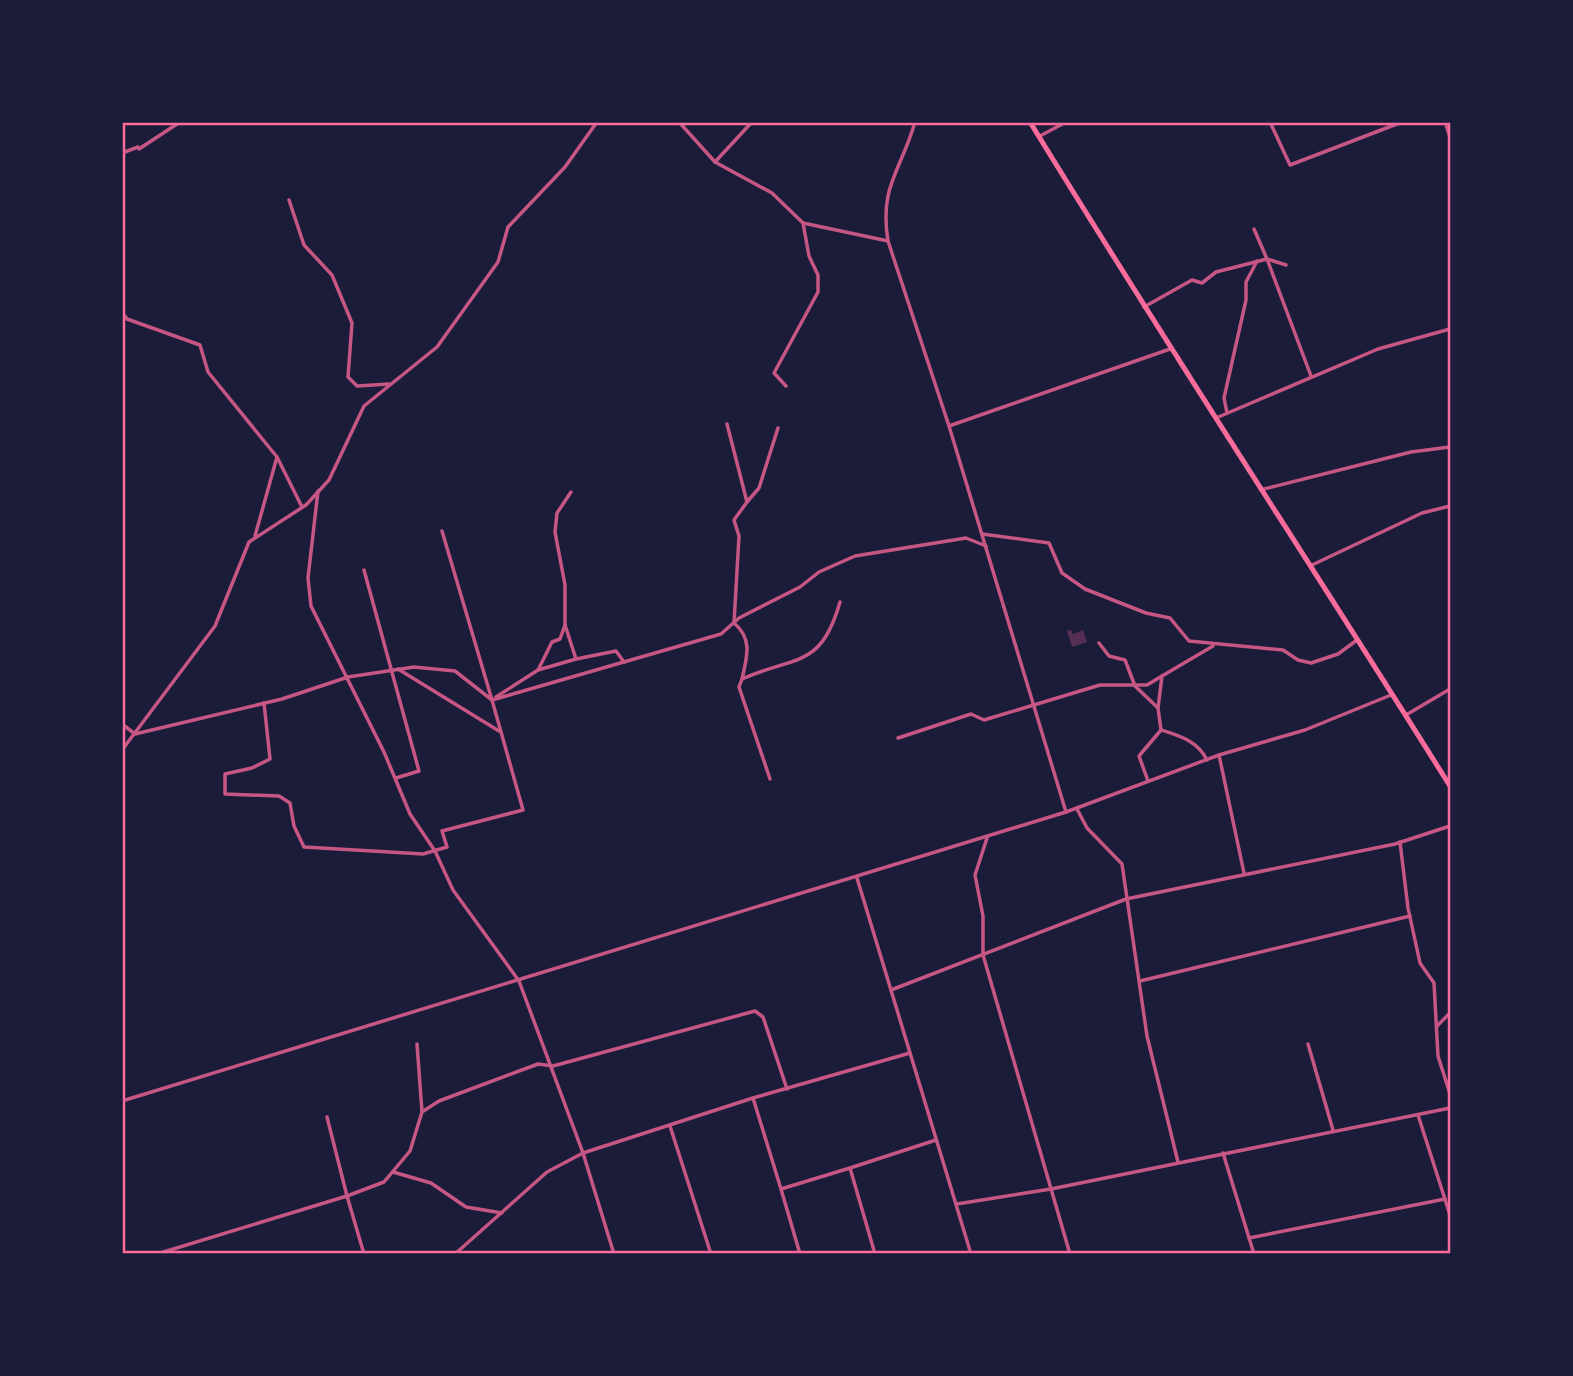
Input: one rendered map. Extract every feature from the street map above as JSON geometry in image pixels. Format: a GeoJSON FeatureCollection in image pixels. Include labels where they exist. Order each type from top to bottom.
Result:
{"type":"FeatureCollection","features":[{"type":"Feature","properties":{"kind":"main road"},"geometry":{"type":"LineString","coordinates":[[1030,122],[1170,349],[1264,489],[1451,786]]}},
{"type":"Feature","properties":{"kind":"street"},"geometry":{"type":"LineString","coordinates":[[122,152],[139,148],[180,122]]}},
{"type":"Feature","properties":{"kind":"street"},"geometry":{"type":"LineString","coordinates":[[122,750],[215,626],[248,542],[302,507],[329,480],[364,406],[436,347],[498,262],[508,227],[565,167],[597,122]]}},
{"type":"Feature","properties":{"kind":"street"},"geometry":{"type":"LineString","coordinates":[[679,122],[715,162],[772,193],[803,223],[888,241]]}},
{"type":"Feature","properties":{"kind":"street"},"geometry":{"type":"LineString","coordinates":[[715,162],[752,122]]}},
{"type":"Feature","properties":{"kind":"street"},"geometry":{"type":"LineString","coordinates":[[915,122],[886,196],[884,216],[888,241],[949,426],[1066,812]]}},
{"type":"Feature","properties":{"kind":"street"},"geometry":{"type":"LineString","coordinates":[[1039,136],[1066,122]]}},
{"type":"Feature","properties":{"kind":"street"},"geometry":{"type":"LineString","coordinates":[[1270,122],[1290,165],[1402,122]]}},
{"type":"Feature","properties":{"kind":"street"},"geometry":{"type":"LineString","coordinates":[[1445,122],[1451,137]]}},
{"type":"Feature","properties":{"kind":"street"},"geometry":{"type":"LineString","coordinates":[[289,200],[304,245],[332,275],[352,323],[348,377],[357,386],[391,384]]}},
{"type":"Feature","properties":{"kind":"street"},"geometry":{"type":"LineString","coordinates":[[786,386],[774,373],[818,292],[818,275],[809,256],[803,223]]}},
{"type":"Feature","properties":{"kind":"street"},"geometry":{"type":"LineString","coordinates":[[1254,229],[1311,376]]}},
{"type":"Feature","properties":{"kind":"street"},"geometry":{"type":"LineString","coordinates":[[1144,307],[1192,280],[1202,283],[1216,272],[1267,259],[1286,265]]}},
{"type":"Feature","properties":{"kind":"street"},"geometry":{"type":"LineString","coordinates":[[1227,413],[1224,398],[1246,300],[1246,282],[1257,261]]}},
{"type":"Feature","properties":{"kind":"street"},"geometry":{"type":"LineString","coordinates":[[122,312],[127,319],[200,345],[208,372],[277,457],[302,507]]}},
{"type":"Feature","properties":{"kind":"street"},"geometry":{"type":"LineString","coordinates":[[1216,418],[1378,349],[1451,329]]}},
{"type":"Feature","properties":{"kind":"street"},"geometry":{"type":"LineString","coordinates":[[949,426],[1170,349]]}},
{"type":"Feature","properties":{"kind":"street"},"geometry":{"type":"LineString","coordinates":[[727,424],[747,502]]}},
{"type":"Feature","properties":{"kind":"street"},"geometry":{"type":"LineString","coordinates":[[734,622],[739,536],[734,520],[759,488],[779,428]]}},
{"type":"Feature","properties":{"kind":"street"},"geometry":{"type":"LineString","coordinates":[[1264,489],[1411,452],[1451,447]]}},
{"type":"Feature","properties":{"kind":"street"},"geometry":{"type":"LineString","coordinates":[[254,538],[277,457]]}},
{"type":"Feature","properties":{"kind":"street"},"geometry":{"type":"LineString","coordinates":[[318,491],[308,578],[311,606],[348,677],[410,814],[435,851],[453,890],[519,981],[553,1066],[614,1254]]}},
{"type":"Feature","properties":{"kind":"street"},"geometry":{"type":"LineString","coordinates":[[571,492],[557,513],[555,532],[565,585],[565,625],[576,659]]}},
{"type":"Feature","properties":{"kind":"street"},"geometry":{"type":"LineString","coordinates":[[1312,565],[1422,513],[1451,506]]}},
{"type":"Feature","properties":{"kind":"street"},"geometry":{"type":"LineString","coordinates":[[264,704],[270,759],[252,768],[225,774],[225,794],[279,796],[290,803],[294,826],[304,846],[423,854],[447,847],[442,831],[523,810],[442,531]]}},
{"type":"Feature","properties":{"kind":"street"},"geometry":{"type":"LineString","coordinates":[[982,534],[1049,543],[1062,573],[1085,589],[1146,614],[1170,618],[1189,641],[1283,650],[1298,660],[1311,663],[1338,654],[1358,639]]}},
{"type":"Feature","properties":{"kind":"street"},"geometry":{"type":"LineString","coordinates":[[492,700],[721,634],[734,622],[800,587],[819,572],[855,556],[966,538],[986,547]]}},
{"type":"Feature","properties":{"kind":"street"},"geometry":{"type":"LineString","coordinates":[[364,570],[419,771],[395,779]]}},
{"type":"Feature","properties":{"kind":"street"},"geometry":{"type":"LineString","coordinates":[[742,679],[806,657],[823,645],[840,602]]}},
{"type":"Feature","properties":{"kind":"street"},"geometry":{"type":"LineString","coordinates":[[734,622],[743,630],[748,645],[739,687],[741,698],[770,779]]}},
{"type":"Feature","properties":{"kind":"street"},"geometry":{"type":"LineString","coordinates":[[538,670],[552,642],[560,639],[565,625]]}},
{"type":"Feature","properties":{"kind":"street"},"geometry":{"type":"LineString","coordinates":[[1099,643],[1109,656],[1125,660],[1136,686],[1158,708]]}},
{"type":"Feature","properties":{"kind":"street"},"geometry":{"type":"LineString","coordinates":[[898,738],[971,714],[984,720],[1100,685],[1147,685],[1214,645]]}},
{"type":"Feature","properties":{"kind":"street"},"geometry":{"type":"LineString","coordinates":[[492,700],[538,670],[576,659],[616,651],[624,663]]}},
{"type":"Feature","properties":{"kind":"street"},"geometry":{"type":"LineString","coordinates":[[135,734],[264,704],[348,677],[397,668],[455,671],[492,700]]}},
{"type":"Feature","properties":{"kind":"street"},"geometry":{"type":"LineString","coordinates":[[397,668],[500,732]]}},
{"type":"Feature","properties":{"kind":"street"},"geometry":{"type":"LineString","coordinates":[[1148,782],[1139,756],[1161,730],[1158,708],[1162,676]]}},
{"type":"Feature","properties":{"kind":"street"},"geometry":{"type":"LineString","coordinates":[[1406,715],[1451,689]]}},
{"type":"Feature","properties":{"kind":"street"},"geometry":{"type":"LineString","coordinates":[[122,1101],[858,878],[1066,812],[1219,755],[1305,730],[1393,694]]}},
{"type":"Feature","properties":{"kind":"street"},"geometry":{"type":"LineString","coordinates":[[122,724],[135,734]]}},
{"type":"Feature","properties":{"kind":"street"},"geometry":{"type":"LineString","coordinates":[[1161,730],[1186,738],[1202,751],[1207,760]]}},
{"type":"Feature","properties":{"kind":"street"},"geometry":{"type":"LineString","coordinates":[[1219,755],[1244,874]]}},
{"type":"Feature","properties":{"kind":"street"},"geometry":{"type":"LineString","coordinates":[[1077,808],[1087,828],[1122,864],[1147,1036],[1178,1162]]}},
{"type":"Feature","properties":{"kind":"street"},"geometry":{"type":"LineString","coordinates":[[891,990],[1126,899],[1400,842],[1451,826]]}},
{"type":"Feature","properties":{"kind":"street"},"geometry":{"type":"LineString","coordinates":[[988,836],[975,875],[983,916],[983,955],[1070,1254]]}},
{"type":"Feature","properties":{"kind":"street"},"geometry":{"type":"LineString","coordinates":[[1400,842],[1410,916],[1420,963],[1434,984],[1438,1056],[1451,1094]]}},
{"type":"Feature","properties":{"kind":"street"},"geometry":{"type":"LineString","coordinates":[[858,878],[971,1254]]}},
{"type":"Feature","properties":{"kind":"street"},"geometry":{"type":"LineString","coordinates":[[1140,981],[1410,916]]}},
{"type":"Feature","properties":{"kind":"street"},"geometry":{"type":"LineString","coordinates":[[422,1112],[439,1101],[538,1064],[553,1066],[755,1012],[763,1017],[787,1089]]}},
{"type":"Feature","properties":{"kind":"street"},"geometry":{"type":"LineString","coordinates":[[1437,1026],[1451,1013]]}},
{"type":"Feature","properties":{"kind":"street"},"geometry":{"type":"LineString","coordinates":[[1308,1044],[1333,1130]]}},
{"type":"Feature","properties":{"kind":"street"},"geometry":{"type":"LineString","coordinates":[[157,1254],[347,1196],[384,1182],[410,1152],[422,1112],[417,1045]]}},
{"type":"Feature","properties":{"kind":"street"},"geometry":{"type":"LineString","coordinates":[[455,1254],[547,1172],[583,1153],[753,1098],[910,1053]]}},
{"type":"Feature","properties":{"kind":"street"},"geometry":{"type":"LineString","coordinates":[[753,1098],[800,1254]]}},
{"type":"Feature","properties":{"kind":"street"},"geometry":{"type":"LineString","coordinates":[[957,1205],[1051,1189],[1451,1108]]}},
{"type":"Feature","properties":{"kind":"street"},"geometry":{"type":"LineString","coordinates":[[1418,1115],[1451,1215]]}},
{"type":"Feature","properties":{"kind":"street"},"geometry":{"type":"LineString","coordinates":[[327,1117],[364,1254]]}},
{"type":"Feature","properties":{"kind":"street"},"geometry":{"type":"LineString","coordinates":[[670,1126],[711,1254]]}},
{"type":"Feature","properties":{"kind":"street"},"geometry":{"type":"LineString","coordinates":[[781,1189],[936,1140]]}},
{"type":"Feature","properties":{"kind":"street"},"geometry":{"type":"LineString","coordinates":[[1223,1153],[1254,1254]]}},
{"type":"Feature","properties":{"kind":"street"},"geometry":{"type":"LineString","coordinates":[[850,1168],[875,1254]]}},
{"type":"Feature","properties":{"kind":"street"},"geometry":{"type":"LineString","coordinates":[[393,1172],[431,1183],[466,1207],[502,1213]]}},
{"type":"Feature","properties":{"kind":"street"},"geometry":{"type":"LineString","coordinates":[[1250,1238],[1445,1199]]}},
{"type":"Feature","properties":{"kind":"building"},"geometry":{"type":"Polygon","coordinates":[[[1071,630],[1073,634],[1083,630],[1087,642],[1072,647],[1067,631],[1071,630]]]}}]}
